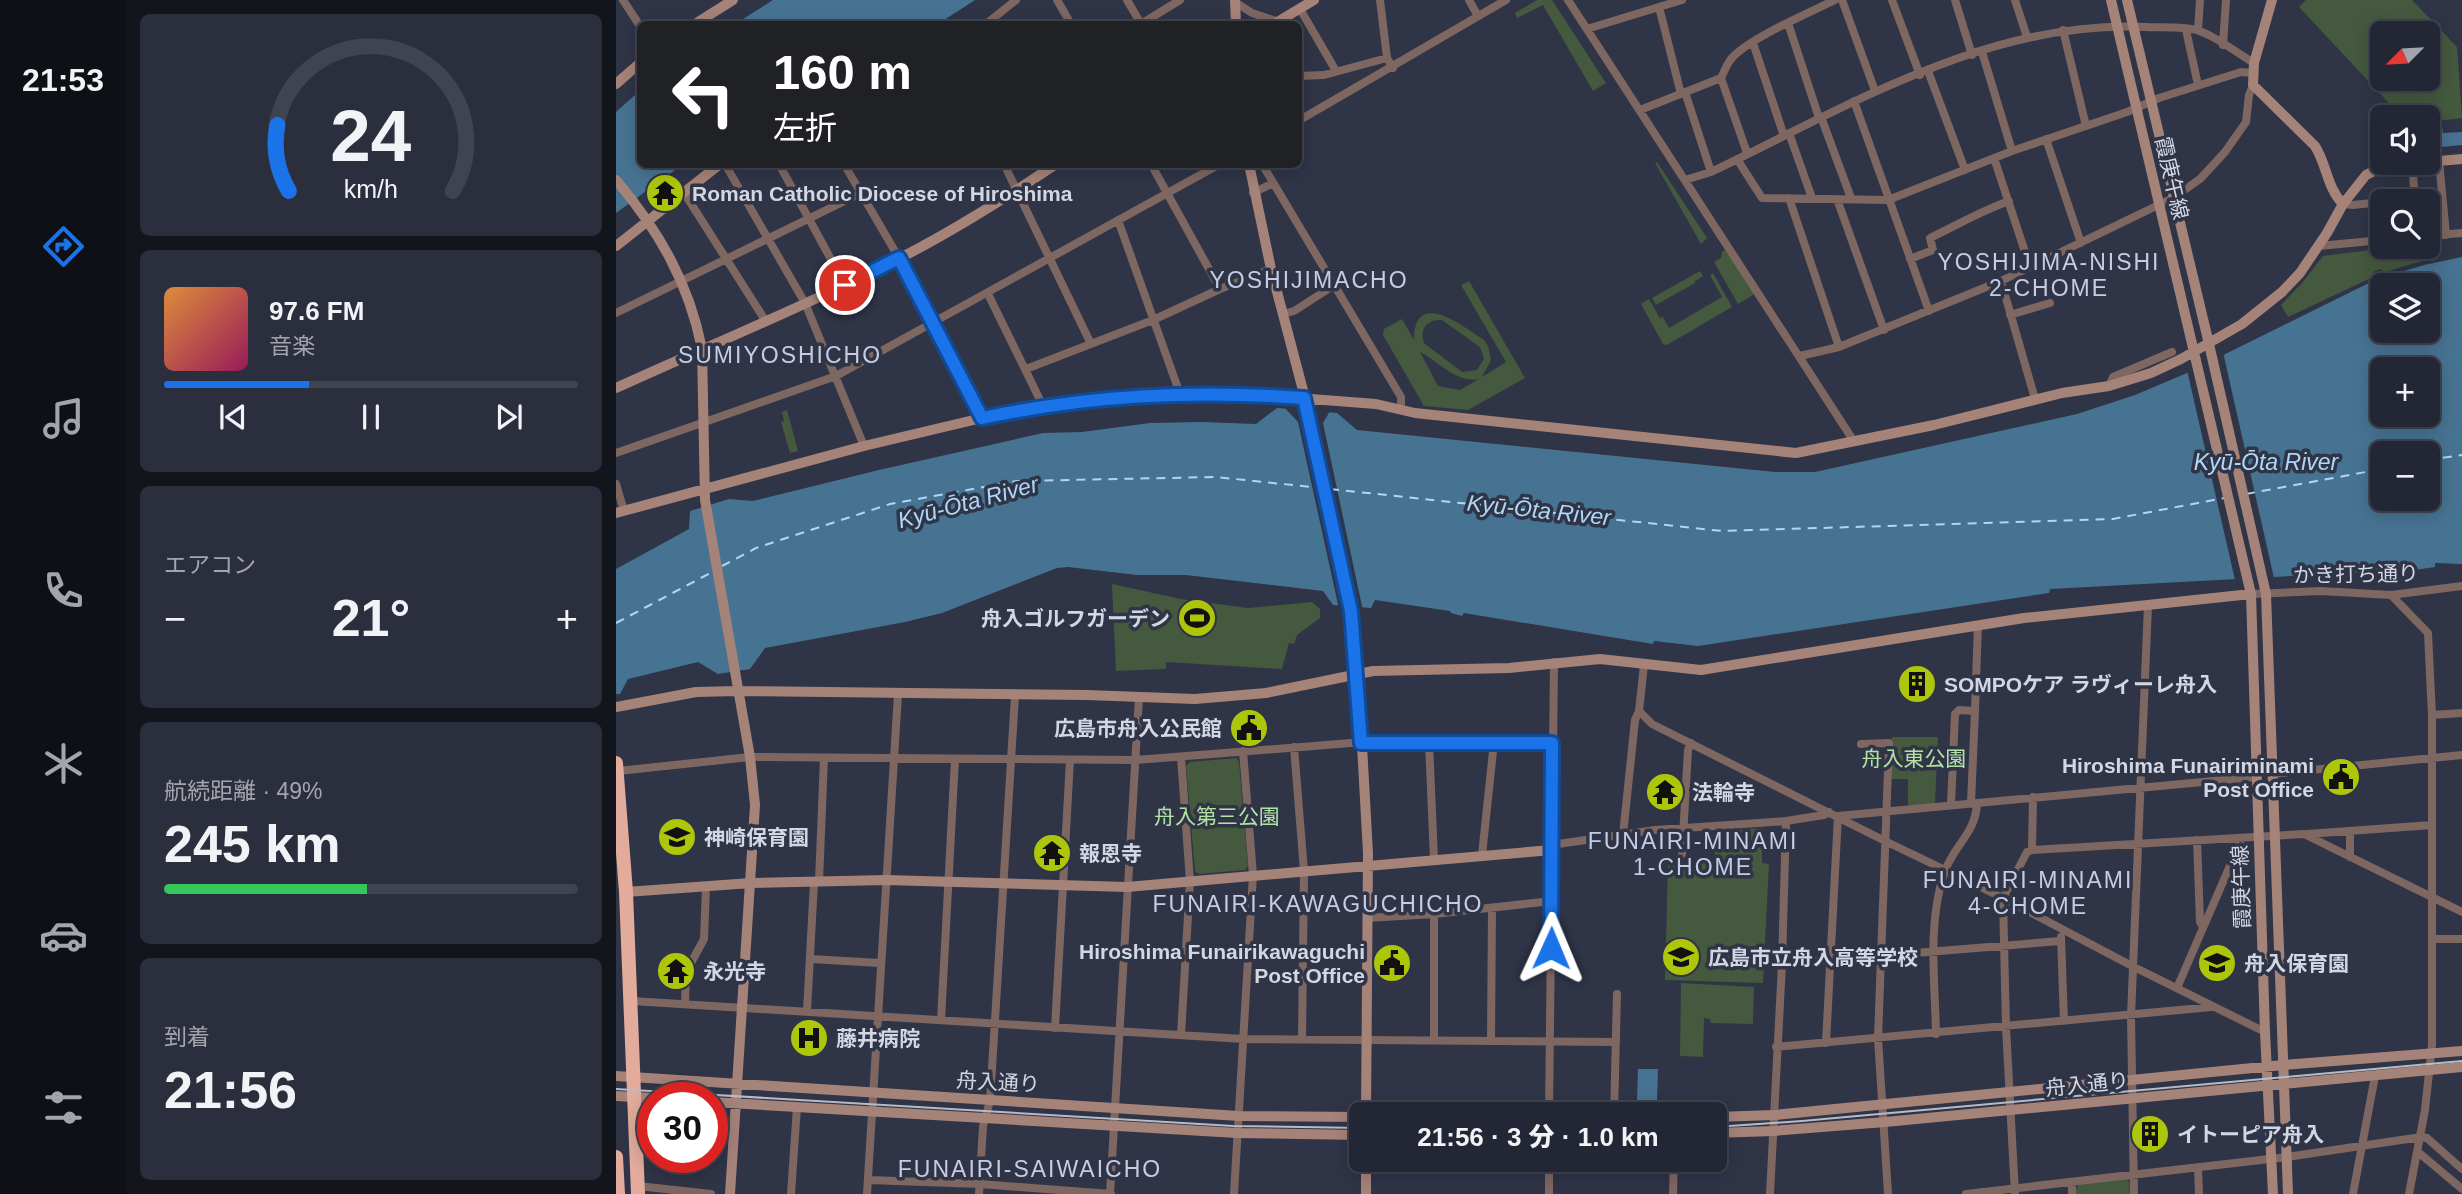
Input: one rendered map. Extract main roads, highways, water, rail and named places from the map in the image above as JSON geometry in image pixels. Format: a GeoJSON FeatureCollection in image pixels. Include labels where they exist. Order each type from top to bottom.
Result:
{"type":"FeatureCollection","features":[{"type":"Feature","properties":{"kind":"highway"},"geometry":{"type":"LineString","coordinates":[[617,767],[632,1002],[638,1190]]}},
{"type":"Feature","properties":{"kind":"highway"},"geometry":{"type":"LineString","coordinates":[[616,1157],[617,1186]]}},
{"type":"Feature","properties":{"kind":"water"},"geometry":{"type":"Polygon","coordinates":[[[773,0],[975,0],[943,21],[740,21],[773,0]]]}},
{"type":"Feature","properties":{"kind":"water"},"geometry":{"type":"Polygon","coordinates":[[[636,94],[637,168],[678,168],[616,213],[616,112],[636,94]]]}},
{"type":"Feature","properties":{"kind":"water"},"geometry":{"type":"Polygon","coordinates":[[[2440,127],[2443,133],[2462,132],[2462,145],[2440,147],[2440,127]]]}},
{"type":"Feature","properties":{"kind":"water","name":"Kyū-Ōta River"},"geometry":{"type":"Polygon","coordinates":[[[2462,257],[2462,564],[2435,563],[2435,567],[2386,574],[2385,571],[2050,589],[2049,593],[1698,646],[1654,641],[1653,644],[1464,613],[1462,616],[1450,611],[1375,600],[1371,608],[1333,605],[1323,591],[1186,575],[1137,575],[1068,567],[1057,568],[942,613],[765,648],[750,669],[718,674],[698,662],[628,679],[620,694],[616,694],[616,569],[689,529],[690,511],[729,499],[753,501],[1043,433],[1082,432],[1150,423],[1256,424],[1277,408],[1337,413],[1357,430],[1775,472],[1815,472],[2077,414],[2135,395],[2187,373],[2370,282],[2370,343],[2440,343],[2440,273],[2397,273],[2462,257]]]}},
{"type":"Feature","properties":{"kind":"water"},"geometry":{"type":"Polygon","coordinates":[[[1638,1069],[1658,1069],[1657,1101],[1637,1100],[1638,1069]]]}},
{"type":"Feature","properties":{"kind":"tram line"},"geometry":{"type":"LineString","coordinates":[[1727,1126],[2462,1061]]}},
{"type":"Feature","properties":{"kind":"tram line"},"geometry":{"type":"LineString","coordinates":[[616,1089],[1233,1126],[1349,1128]]}},
{"type":"Feature","properties":{"kind":"place","name":"Roman Catholic Diocese of Hiroshima"},"geometry":{"type":"Point","coordinates":[665,193]}},
{"type":"Feature","properties":{"kind":"place","name":"舟入ゴルフガーデン"},"geometry":{"type":"Point","coordinates":[1197,618]}},
{"type":"Feature","properties":{"kind":"place","name":"SOMPOケア ラヴィーレ舟入"},"geometry":{"type":"Point","coordinates":[1917,684]}},
{"type":"Feature","properties":{"kind":"place","name":"広島市舟入公民館"},"geometry":{"type":"Point","coordinates":[1249,728]}},
{"type":"Feature","properties":{"kind":"place","name":"Hiroshima Funairiminami Post Office"},"geometry":{"type":"Point","coordinates":[2341,777]}},
{"type":"Feature","properties":{"kind":"place","name":"法輪寺"},"geometry":{"type":"Point","coordinates":[1665,792]}},
{"type":"Feature","properties":{"kind":"place","name":"神崎保育園"},"geometry":{"type":"Point","coordinates":[677,837]}},
{"type":"Feature","properties":{"kind":"place","name":"報恩寺"},"geometry":{"type":"Point","coordinates":[1052,853]}},
{"type":"Feature","properties":{"kind":"place","name":"広島市立舟入高等学校"},"geometry":{"type":"Point","coordinates":[1681,957]}},
{"type":"Feature","properties":{"kind":"place","name":"Hiroshima Funairikawaguchi Post Office"},"geometry":{"type":"Point","coordinates":[1392,963]}},
{"type":"Feature","properties":{"kind":"place","name":"舟入保育園"},"geometry":{"type":"Point","coordinates":[2217,963]}},
{"type":"Feature","properties":{"kind":"place","name":"永光寺"},"geometry":{"type":"Point","coordinates":[676,971]}},
{"type":"Feature","properties":{"kind":"place","name":"藤井病院"},"geometry":{"type":"Point","coordinates":[809,1038]}},
{"type":"Feature","properties":{"kind":"place","name":"イトーピア舟入"},"geometry":{"type":"Point","coordinates":[2150,1134]}},
{"type":"Feature","properties":{"kind":"district","name":"YOSHIJIMA-NISHI 2-CHOME"},"geometry":{"type":"Point","coordinates":[2049,275]}},
{"type":"Feature","properties":{"kind":"district","name":"YOSHIJIMACHO"},"geometry":{"type":"Point","coordinates":[1309,280]}},
{"type":"Feature","properties":{"kind":"district","name":"SUMIYOSHICHO"},"geometry":{"type":"Point","coordinates":[780,355]}},
{"type":"Feature","properties":{"kind":"district","name":"FUNAIRI-MINAMI 1-CHOME"},"geometry":{"type":"Point","coordinates":[1693,854]}},
{"type":"Feature","properties":{"kind":"district","name":"FUNAIRI-MINAMI 4-CHOME"},"geometry":{"type":"Point","coordinates":[2028,893]}},
{"type":"Feature","properties":{"kind":"district","name":"FUNAIRI-KAWAGUCHICHO"},"geometry":{"type":"Point","coordinates":[1318,904]}},
{"type":"Feature","properties":{"kind":"district","name":"FUNAIRI-SAIWAICHO"},"geometry":{"type":"Point","coordinates":[1030,1169]}},
{"type":"Feature","properties":{"kind":"park label","name":"舟入東公園"},"geometry":{"type":"Point","coordinates":[1914,758]}},
{"type":"Feature","properties":{"kind":"park label","name":"舟入第三公園"},"geometry":{"type":"Point","coordinates":[1217,816]}}]}
